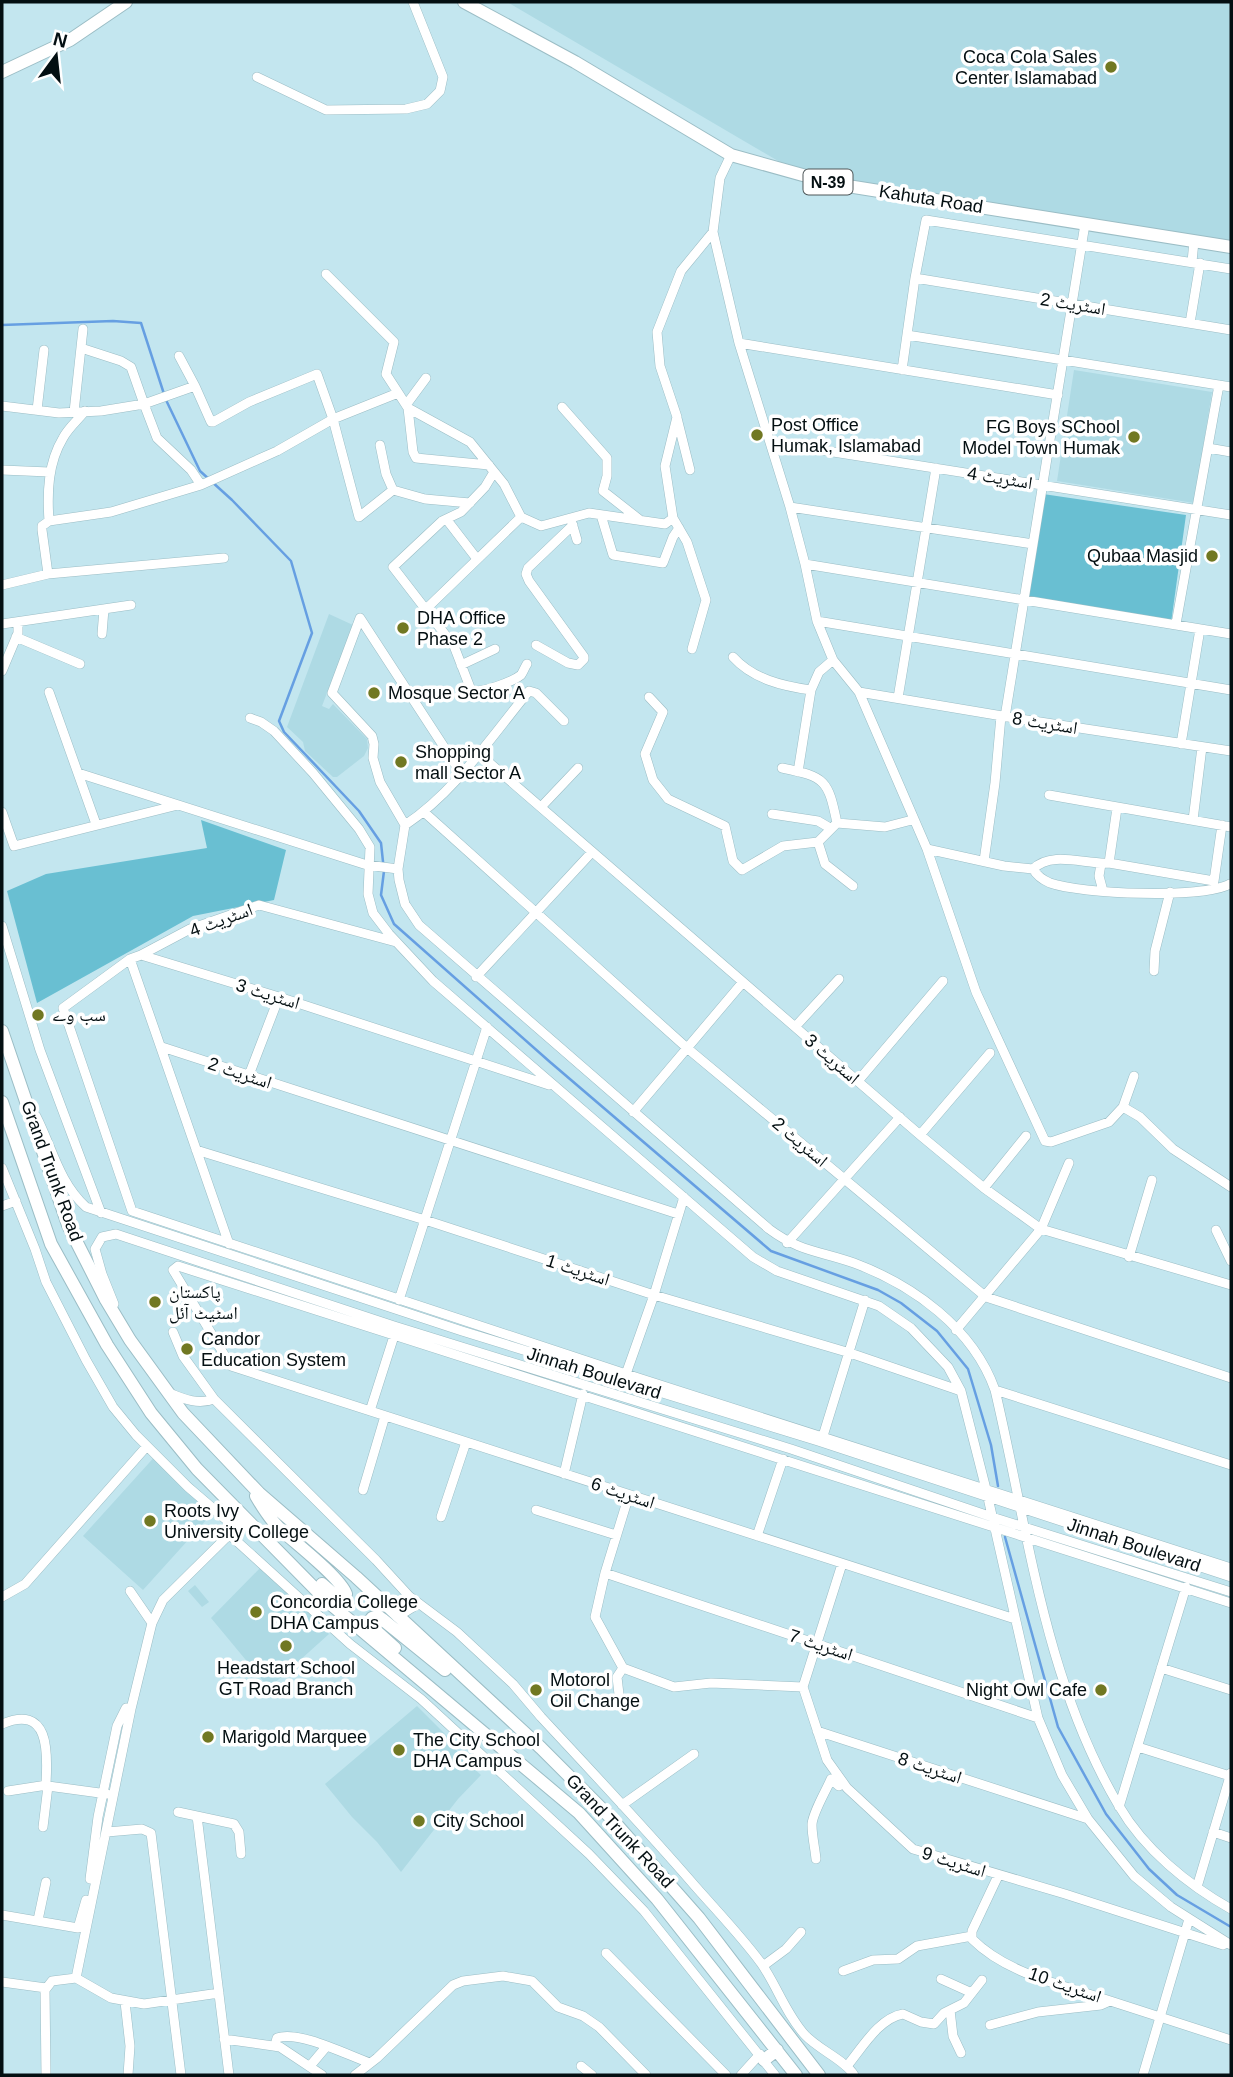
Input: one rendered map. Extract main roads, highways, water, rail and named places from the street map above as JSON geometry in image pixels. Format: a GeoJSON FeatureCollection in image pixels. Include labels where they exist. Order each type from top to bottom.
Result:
{"type":"FeatureCollection","features":[{"type":"Feature","properties":{"kind":"highway"},"geometry":{"type":"LineString","coordinates":[[2,72],[70,40],[126,2]]}},
{"type":"Feature","properties":{"kind":"highway","name":"Kahuta Road"},"geometry":{"type":"LineString","coordinates":[[464,2],[575,62],[731,155],[835,184],[1231,247]]}},
{"type":"Feature","properties":{"kind":"highway","name":"Grand Trunk Road"},"geometry":{"type":"LineString","coordinates":[[2,1031],[68,1225],[106,1300],[130,1340],[168,1393],[244,1478],[308,1538],[356,1577],[575,1780],[699,1918],[820,2075]]}},
{"type":"Feature","properties":{"kind":"highway","name":"Grand Trunk Road"},"geometry":{"type":"LineString","coordinates":[[2,1102],[51,1244],[85,1308],[151,1413],[240,1526],[579,1813],[657,1899],[796,2075]]}},
{"type":"Feature","properties":{"kind":"highway"},"geometry":{"type":"LineString","coordinates":[[240,1526],[338,1598],[345,1595],[345,1589],[267,1515],[244,1478]]}},
{"type":"Feature","properties":{"kind":"highway"},"geometry":{"type":"LineString","coordinates":[[444,1698],[407,1658],[375,1630],[370,1621],[372,1618],[378,1616],[413,1646],[501,1711]]}},
{"type":"Feature","properties":{"kind":"highway"},"geometry":{"type":"LineString","coordinates":[[762,2057],[777,2050]]}},
{"type":"Feature","properties":{"kind":"waterway"},"geometry":{"type":"LineString","coordinates":[[2,325],[113,321],[141,323],[164,394]]}},
{"type":"Feature","properties":{"kind":"waterway"},"geometry":{"type":"LineString","coordinates":[[166,400],[200,471],[291,561],[312,633],[279,721],[284,732],[359,811],[381,843],[384,871],[381,895],[394,924],[771,1251],[878,1290],[901,1303],[937,1331],[968,1369],[991,1445],[998,1486]]}},
{"type":"Feature","properties":{"kind":"waterway"},"geometry":{"type":"LineString","coordinates":[[1005,1537],[1058,1727],[1106,1814],[1149,1869],[1177,1895],[1231,1927]]}},
{"type":"Feature","properties":{"kind":"place","name":"Coca Cola Sales Center Islamabad"},"geometry":{"type":"Point","coordinates":[1111,67]}},
{"type":"Feature","properties":{"kind":"place","name":"Post Office Humak, Islamabad"},"geometry":{"type":"Point","coordinates":[757,435]}},
{"type":"Feature","properties":{"kind":"place","name":"FG Boys SChool Model Town Humak"},"geometry":{"type":"Point","coordinates":[1134,437]}},
{"type":"Feature","properties":{"kind":"place","name":"Qubaa Masjid"},"geometry":{"type":"Point","coordinates":[1212,556]}},
{"type":"Feature","properties":{"kind":"place","name":"DHA Office Phase 2"},"geometry":{"type":"Point","coordinates":[403,628]}},
{"type":"Feature","properties":{"kind":"place","name":"Mosque Sector A"},"geometry":{"type":"Point","coordinates":[374,693]}},
{"type":"Feature","properties":{"kind":"place","name":"Shopping mall Sector A"},"geometry":{"type":"Point","coordinates":[401,762]}},
{"type":"Feature","properties":{"kind":"place","name":"سب وے"},"geometry":{"type":"Point","coordinates":[38,1015]}},
{"type":"Feature","properties":{"kind":"place","name":"پاکستان اسٹیٹ آئل"},"geometry":{"type":"Point","coordinates":[155,1302]}},
{"type":"Feature","properties":{"kind":"place","name":"Candor Education System"},"geometry":{"type":"Point","coordinates":[187,1349]}},
{"type":"Feature","properties":{"kind":"place","name":"Roots Ivy University College"},"geometry":{"type":"Point","coordinates":[150,1521]}},
{"type":"Feature","properties":{"kind":"place","name":"Concordia College DHA Campus"},"geometry":{"type":"Point","coordinates":[256,1612]}},
{"type":"Feature","properties":{"kind":"place","name":"Headstart School GT Road Branch"},"geometry":{"type":"Point","coordinates":[286,1646]}},
{"type":"Feature","properties":{"kind":"place","name":"Motorol Oil Change"},"geometry":{"type":"Point","coordinates":[536,1690]}},
{"type":"Feature","properties":{"kind":"place","name":"Night Owl Cafe"},"geometry":{"type":"Point","coordinates":[1101,1690]}},
{"type":"Feature","properties":{"kind":"place","name":"Marigold Marquee"},"geometry":{"type":"Point","coordinates":[208,1737]}},
{"type":"Feature","properties":{"kind":"place","name":"The City School DHA Campus"},"geometry":{"type":"Point","coordinates":[399,1750]}},
{"type":"Feature","properties":{"kind":"place","name":"City School"},"geometry":{"type":"Point","coordinates":[419,1821]}}]}
